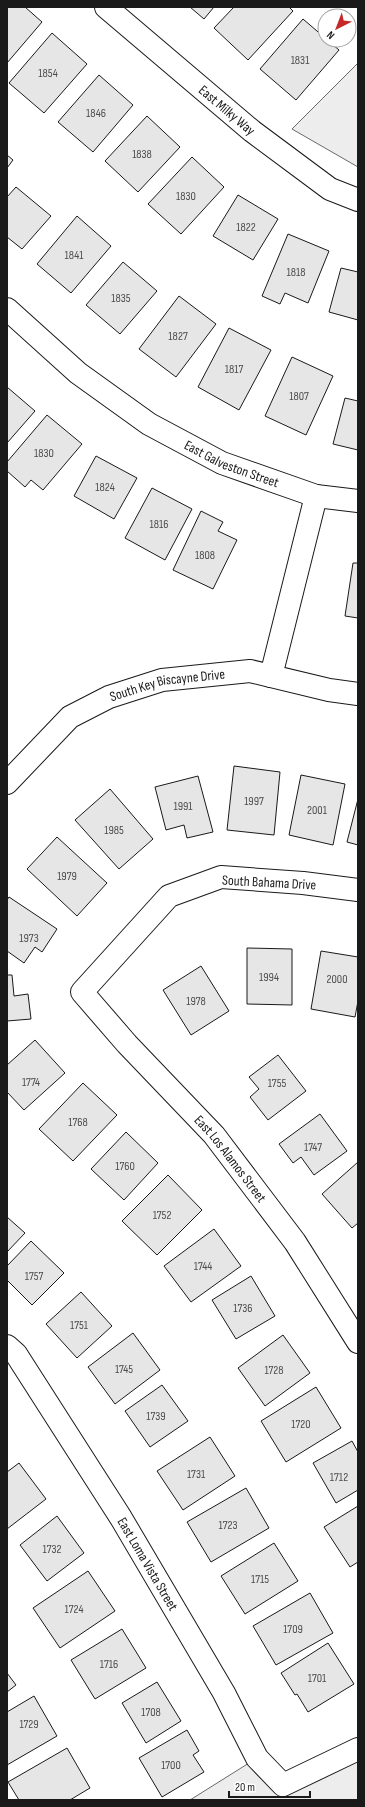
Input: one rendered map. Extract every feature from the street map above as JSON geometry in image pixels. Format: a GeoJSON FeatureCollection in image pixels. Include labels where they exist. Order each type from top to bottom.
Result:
{"type":"FeatureCollection","features":[{"type":"Feature","properties":{"kind":"street","name":"East Milky Way"},"geometry":{"type":"LineString","coordinates":[[106,7],[252,132],[330,189],[358,200]]}},
{"type":"Feature","properties":{"kind":"street","name":"East Galveston Street"},"geometry":{"type":"LineString","coordinates":[[7,309],[78,373],[149,424],[222,463],[316,496],[358,501]]}},
{"type":"Feature","properties":{"kind":"street"},"geometry":{"type":"LineString","coordinates":[[271,676],[316,496]]}},
{"type":"Feature","properties":{"kind":"street","name":"South Key Biscayne Drive"},"geometry":{"type":"LineString","coordinates":[[7,783],[70,716],[109,697],[162,680],[250,671],[329,690],[358,694]]}},
{"type":"Feature","properties":{"kind":"street","name":"South Bahama Drive"},"geometry":{"type":"LineString","coordinates":[[82,992],[169,896],[221,877],[303,883],[358,890]]}},
{"type":"Feature","properties":{"kind":"street","name":"East Los Alamos Street"},"geometry":{"type":"LineString","coordinates":[[82,992],[127,1044],[214,1135],[295,1242],[358,1342]]}},
{"type":"Feature","properties":{"kind":"street","name":"East Loma Vista Street"},"geometry":{"type":"LineString","coordinates":[[7,1346],[16,1354],[121,1518],[224,1692],[258,1758],[283,1785],[358,1749]]}},
{"type":"Feature","properties":{"kind":"shaded area"},"geometry":{"type":"Polygon","coordinates":[[[358,63],[358,167],[292,129],[358,63]]]}},
{"type":"Feature","properties":{"kind":"shaded area"},"geometry":{"type":"Polygon","coordinates":[[[358,1749],[358,1800],[190,1800],[257,1758],[283,1785],[358,1749]]]}},
{"type":"Feature","properties":{"kind":"building"},"geometry":{"type":"Polygon","coordinates":[[[7,7],[25,7],[42,22],[7,63],[7,7]]]}},
{"type":"Feature","properties":{"kind":"building"},"geometry":{"type":"Polygon","coordinates":[[[190,7],[214,7],[204,19],[190,7]]]}},
{"type":"Feature","properties":{"kind":"building"},"geometry":{"type":"Polygon","coordinates":[[[234,7],[289,7],[293,11],[248,60],[214,28],[234,7]]]}},
{"type":"Feature","properties":{"kind":"building"},"geometry":{"type":"Polygon","coordinates":[[[303,19],[317,31],[317,48],[337,48],[339,50],[296,100],[260,69],[303,19]]]}},
{"type":"Feature","properties":{"kind":"building"},"geometry":{"type":"Polygon","coordinates":[[[52,33],[87,64],[44,113],[9,83],[52,33]]]}},
{"type":"Feature","properties":{"kind":"building"},"geometry":{"type":"Polygon","coordinates":[[[99,75],[133,105],[93,152],[58,122],[99,75]]]}},
{"type":"Feature","properties":{"kind":"building"},"geometry":{"type":"Polygon","coordinates":[[[147,116],[180,147],[138,192],[105,161],[147,116]]]}},
{"type":"Feature","properties":{"kind":"building"},"geometry":{"type":"Polygon","coordinates":[[[7,155],[13,160],[7,168],[7,155]]]}},
{"type":"Feature","properties":{"kind":"building"},"geometry":{"type":"Polygon","coordinates":[[[192,157],[224,187],[181,234],[148,204],[192,157]]]}},
{"type":"Feature","properties":{"kind":"building"},"geometry":{"type":"Polygon","coordinates":[[[16,187],[51,216],[22,249],[7,237],[7,197],[16,187]]]}},
{"type":"Feature","properties":{"kind":"building"},"geometry":{"type":"Polygon","coordinates":[[[238,195],[278,219],[253,260],[213,236],[238,195]]]}},
{"type":"Feature","properties":{"kind":"building"},"geometry":{"type":"Polygon","coordinates":[[[77,216],[111,246],[71,293],[37,264],[77,216]]]}},
{"type":"Feature","properties":{"kind":"building"},"geometry":{"type":"Polygon","coordinates":[[[288,234],[329,251],[308,303],[285,293],[280,304],[262,296],[288,234]]]}},
{"type":"Feature","properties":{"kind":"building"},"geometry":{"type":"Polygon","coordinates":[[[123,262],[157,291],[120,334],[86,305],[123,262]]]}},
{"type":"Feature","properties":{"kind":"building"},"geometry":{"type":"Polygon","coordinates":[[[341,268],[358,272],[358,320],[329,312],[341,268]]]}},
{"type":"Feature","properties":{"kind":"building"},"geometry":{"type":"Polygon","coordinates":[[[179,296],[216,324],[176,377],[139,349],[179,296]]]}},
{"type":"Feature","properties":{"kind":"building"},"geometry":{"type":"Polygon","coordinates":[[[229,328],[271,350],[239,410],[198,387],[229,328]]]}},
{"type":"Feature","properties":{"kind":"building"},"geometry":{"type":"Polygon","coordinates":[[[292,357],[333,376],[306,435],[265,416],[292,357]]]}},
{"type":"Feature","properties":{"kind":"building"},"geometry":{"type":"Polygon","coordinates":[[[7,387],[35,411],[7,443],[7,387]]]}},
{"type":"Feature","properties":{"kind":"building"},"geometry":{"type":"Polygon","coordinates":[[[345,398],[358,401],[358,450],[333,444],[345,398]]]}},
{"type":"Feature","properties":{"kind":"building"},"geometry":{"type":"Polygon","coordinates":[[[47,415],[82,444],[43,490],[31,480],[25,487],[7,471],[7,462],[47,415]]]}},
{"type":"Feature","properties":{"kind":"building"},"geometry":{"type":"Polygon","coordinates":[[[96,456],[137,478],[114,519],[74,496],[96,456]]]}},
{"type":"Feature","properties":{"kind":"building"},"geometry":{"type":"Polygon","coordinates":[[[152,488],[192,509],[165,560],[125,538],[152,488]]]}},
{"type":"Feature","properties":{"kind":"building"},"geometry":{"type":"Polygon","coordinates":[[[201,511],[223,522],[218,531],[237,540],[213,589],[173,570],[201,511]]]}},
{"type":"Feature","properties":{"kind":"building"},"geometry":{"type":"Polygon","coordinates":[[[353,563],[358,563],[358,618],[345,616],[353,563]]]}},
{"type":"Feature","properties":{"kind":"building"},"geometry":{"type":"Polygon","coordinates":[[[234,766],[280,772],[274,835],[227,830],[234,766]]]}},
{"type":"Feature","properties":{"kind":"building"},"geometry":{"type":"Polygon","coordinates":[[[301,775],[345,784],[333,845],[289,835],[301,775]]]}},
{"type":"Feature","properties":{"kind":"building"},"geometry":{"type":"Polygon","coordinates":[[[198,776],[213,832],[187,838],[184,825],[166,830],[155,787],[198,776]]]}},
{"type":"Feature","properties":{"kind":"building"},"geometry":{"type":"Polygon","coordinates":[[[110,789],[153,839],[119,869],[75,820],[110,789]]]}},
{"type":"Feature","properties":{"kind":"building"},"geometry":{"type":"Polygon","coordinates":[[[358,799],[358,845],[347,842],[358,799]]]}},
{"type":"Feature","properties":{"kind":"building"},"geometry":{"type":"Polygon","coordinates":[[[57,837],[107,883],[77,916],[27,869],[57,837]]]}},
{"type":"Feature","properties":{"kind":"building"},"geometry":{"type":"Polygon","coordinates":[[[9,897],[57,929],[42,952],[35,947],[24,963],[7,951],[7,900],[9,897]]]}},
{"type":"Feature","properties":{"kind":"building"},"geometry":{"type":"Polygon","coordinates":[[[247,948],[292,949],[292,1005],[247,1004],[247,948]]]}},
{"type":"Feature","properties":{"kind":"building"},"geometry":{"type":"Polygon","coordinates":[[[321,951],[358,957],[358,1001],[355,1017],[311,1009],[321,951]]]}},
{"type":"Feature","properties":{"kind":"building"},"geometry":{"type":"Polygon","coordinates":[[[201,966],[229,1011],[191,1035],[163,990],[201,966]]]}},
{"type":"Feature","properties":{"kind":"building"},"geometry":{"type":"Polygon","coordinates":[[[7,975],[12,975],[14,996],[28,994],[31,1019],[7,1021],[7,975]]]}},
{"type":"Feature","properties":{"kind":"building"},"geometry":{"type":"Polygon","coordinates":[[[35,1040],[65,1073],[24,1110],[7,1092],[7,1065],[35,1040]]]}},
{"type":"Feature","properties":{"kind":"building"},"geometry":{"type":"Polygon","coordinates":[[[278,1055],[306,1091],[268,1120],[250,1097],[259,1089],[249,1077],[278,1055]]]}},
{"type":"Feature","properties":{"kind":"building"},"geometry":{"type":"Polygon","coordinates":[[[83,1083],[117,1115],[73,1161],[39,1129],[83,1083]]]}},
{"type":"Feature","properties":{"kind":"building"},"geometry":{"type":"Polygon","coordinates":[[[320,1114],[347,1151],[314,1175],[301,1157],[293,1163],[279,1144],[320,1114]]]}},
{"type":"Feature","properties":{"kind":"building"},"geometry":{"type":"Polygon","coordinates":[[[126,1132],[158,1163],[124,1200],[91,1169],[126,1132]]]}},
{"type":"Feature","properties":{"kind":"building"},"geometry":{"type":"Polygon","coordinates":[[[358,1162],[358,1223],[352,1228],[322,1194],[358,1162]]]}},
{"type":"Feature","properties":{"kind":"building"},"geometry":{"type":"Polygon","coordinates":[[[168,1175],[202,1210],[157,1255],[122,1221],[168,1175]]]}},
{"type":"Feature","properties":{"kind":"building"},"geometry":{"type":"Polygon","coordinates":[[[7,1217],[25,1233],[7,1252],[7,1217]]]}},
{"type":"Feature","properties":{"kind":"building"},"geometry":{"type":"Polygon","coordinates":[[[214,1229],[241,1266],[191,1302],[164,1266],[214,1229]]]}},
{"type":"Feature","properties":{"kind":"building"},"geometry":{"type":"Polygon","coordinates":[[[31,1241],[64,1273],[32,1305],[7,1280],[7,1266],[31,1241]]]}},
{"type":"Feature","properties":{"kind":"building"},"geometry":{"type":"Polygon","coordinates":[[[251,1276],[275,1316],[236,1339],[212,1300],[251,1276]]]}},
{"type":"Feature","properties":{"kind":"building"},"geometry":{"type":"Polygon","coordinates":[[[81,1292],[112,1326],[77,1358],[46,1324],[81,1292]]]}},
{"type":"Feature","properties":{"kind":"building"},"geometry":{"type":"Polygon","coordinates":[[[133,1333],[160,1370],[115,1404],[88,1367],[133,1333]]]}},
{"type":"Feature","properties":{"kind":"building"},"geometry":{"type":"Polygon","coordinates":[[[283,1335],[310,1373],[265,1406],[238,1368],[283,1335]]]}},
{"type":"Feature","properties":{"kind":"building"},"geometry":{"type":"Polygon","coordinates":[[[162,1385],[188,1421],[150,1447],[125,1411],[162,1385]]]}},
{"type":"Feature","properties":{"kind":"building"},"geometry":{"type":"Polygon","coordinates":[[[316,1387],[341,1428],[286,1462],[261,1421],[316,1387]]]}},
{"type":"Feature","properties":{"kind":"building"},"geometry":{"type":"Polygon","coordinates":[[[210,1437],[235,1476],[183,1510],[157,1471],[210,1437]]]}},
{"type":"Feature","properties":{"kind":"building"},"geometry":{"type":"Polygon","coordinates":[[[352,1441],[358,1452],[358,1490],[336,1503],[313,1463],[352,1441]]]}},
{"type":"Feature","properties":{"kind":"building"},"geometry":{"type":"Polygon","coordinates":[[[19,1463],[46,1499],[7,1529],[7,1472],[19,1463]]]}},
{"type":"Feature","properties":{"kind":"building"},"geometry":{"type":"Polygon","coordinates":[[[246,1488],[269,1528],[211,1562],[187,1522],[246,1488]]]}},
{"type":"Feature","properties":{"kind":"building"},"geometry":{"type":"Polygon","coordinates":[[[358,1506],[358,1562],[350,1567],[324,1527],[358,1506]]]}},
{"type":"Feature","properties":{"kind":"building"},"geometry":{"type":"Polygon","coordinates":[[[57,1516],[84,1553],[47,1581],[20,1545],[57,1516]]]}},
{"type":"Feature","properties":{"kind":"building"},"geometry":{"type":"Polygon","coordinates":[[[274,1543],[298,1581],[245,1614],[221,1576],[274,1543]]]}},
{"type":"Feature","properties":{"kind":"building"},"geometry":{"type":"Polygon","coordinates":[[[88,1571],[115,1611],[60,1648],[33,1608],[88,1571]]]}},
{"type":"Feature","properties":{"kind":"building"},"geometry":{"type":"Polygon","coordinates":[[[310,1593],[333,1633],[276,1665],[253,1626],[310,1593]]]}},
{"type":"Feature","properties":{"kind":"building"},"geometry":{"type":"Polygon","coordinates":[[[122,1629],[146,1668],[95,1699],[71,1660],[122,1629]]]}},
{"type":"Feature","properties":{"kind":"building"},"geometry":{"type":"Polygon","coordinates":[[[328,1643],[354,1684],[308,1712],[297,1694],[295,1695],[281,1673],[328,1643]]]}},
{"type":"Feature","properties":{"kind":"building"},"geometry":{"type":"Polygon","coordinates":[[[7,1673],[16,1685],[7,1692],[7,1673]]]}},
{"type":"Feature","properties":{"kind":"building"},"geometry":{"type":"Polygon","coordinates":[[[157,1682],[181,1721],[146,1743],[122,1703],[157,1682]]]}},
{"type":"Feature","properties":{"kind":"building"},"geometry":{"type":"Polygon","coordinates":[[[34,1696],[57,1736],[7,1765],[7,1712],[34,1696]]]}},
{"type":"Feature","properties":{"kind":"building"},"geometry":{"type":"Polygon","coordinates":[[[187,1730],[199,1751],[193,1755],[204,1772],[162,1797],[139,1758],[187,1730]]]}},
{"type":"Feature","properties":{"kind":"building"},"geometry":{"type":"Polygon","coordinates":[[[67,1748],[90,1788],[70,1800],[19,1800],[8,1782],[67,1748]]]}}]}
